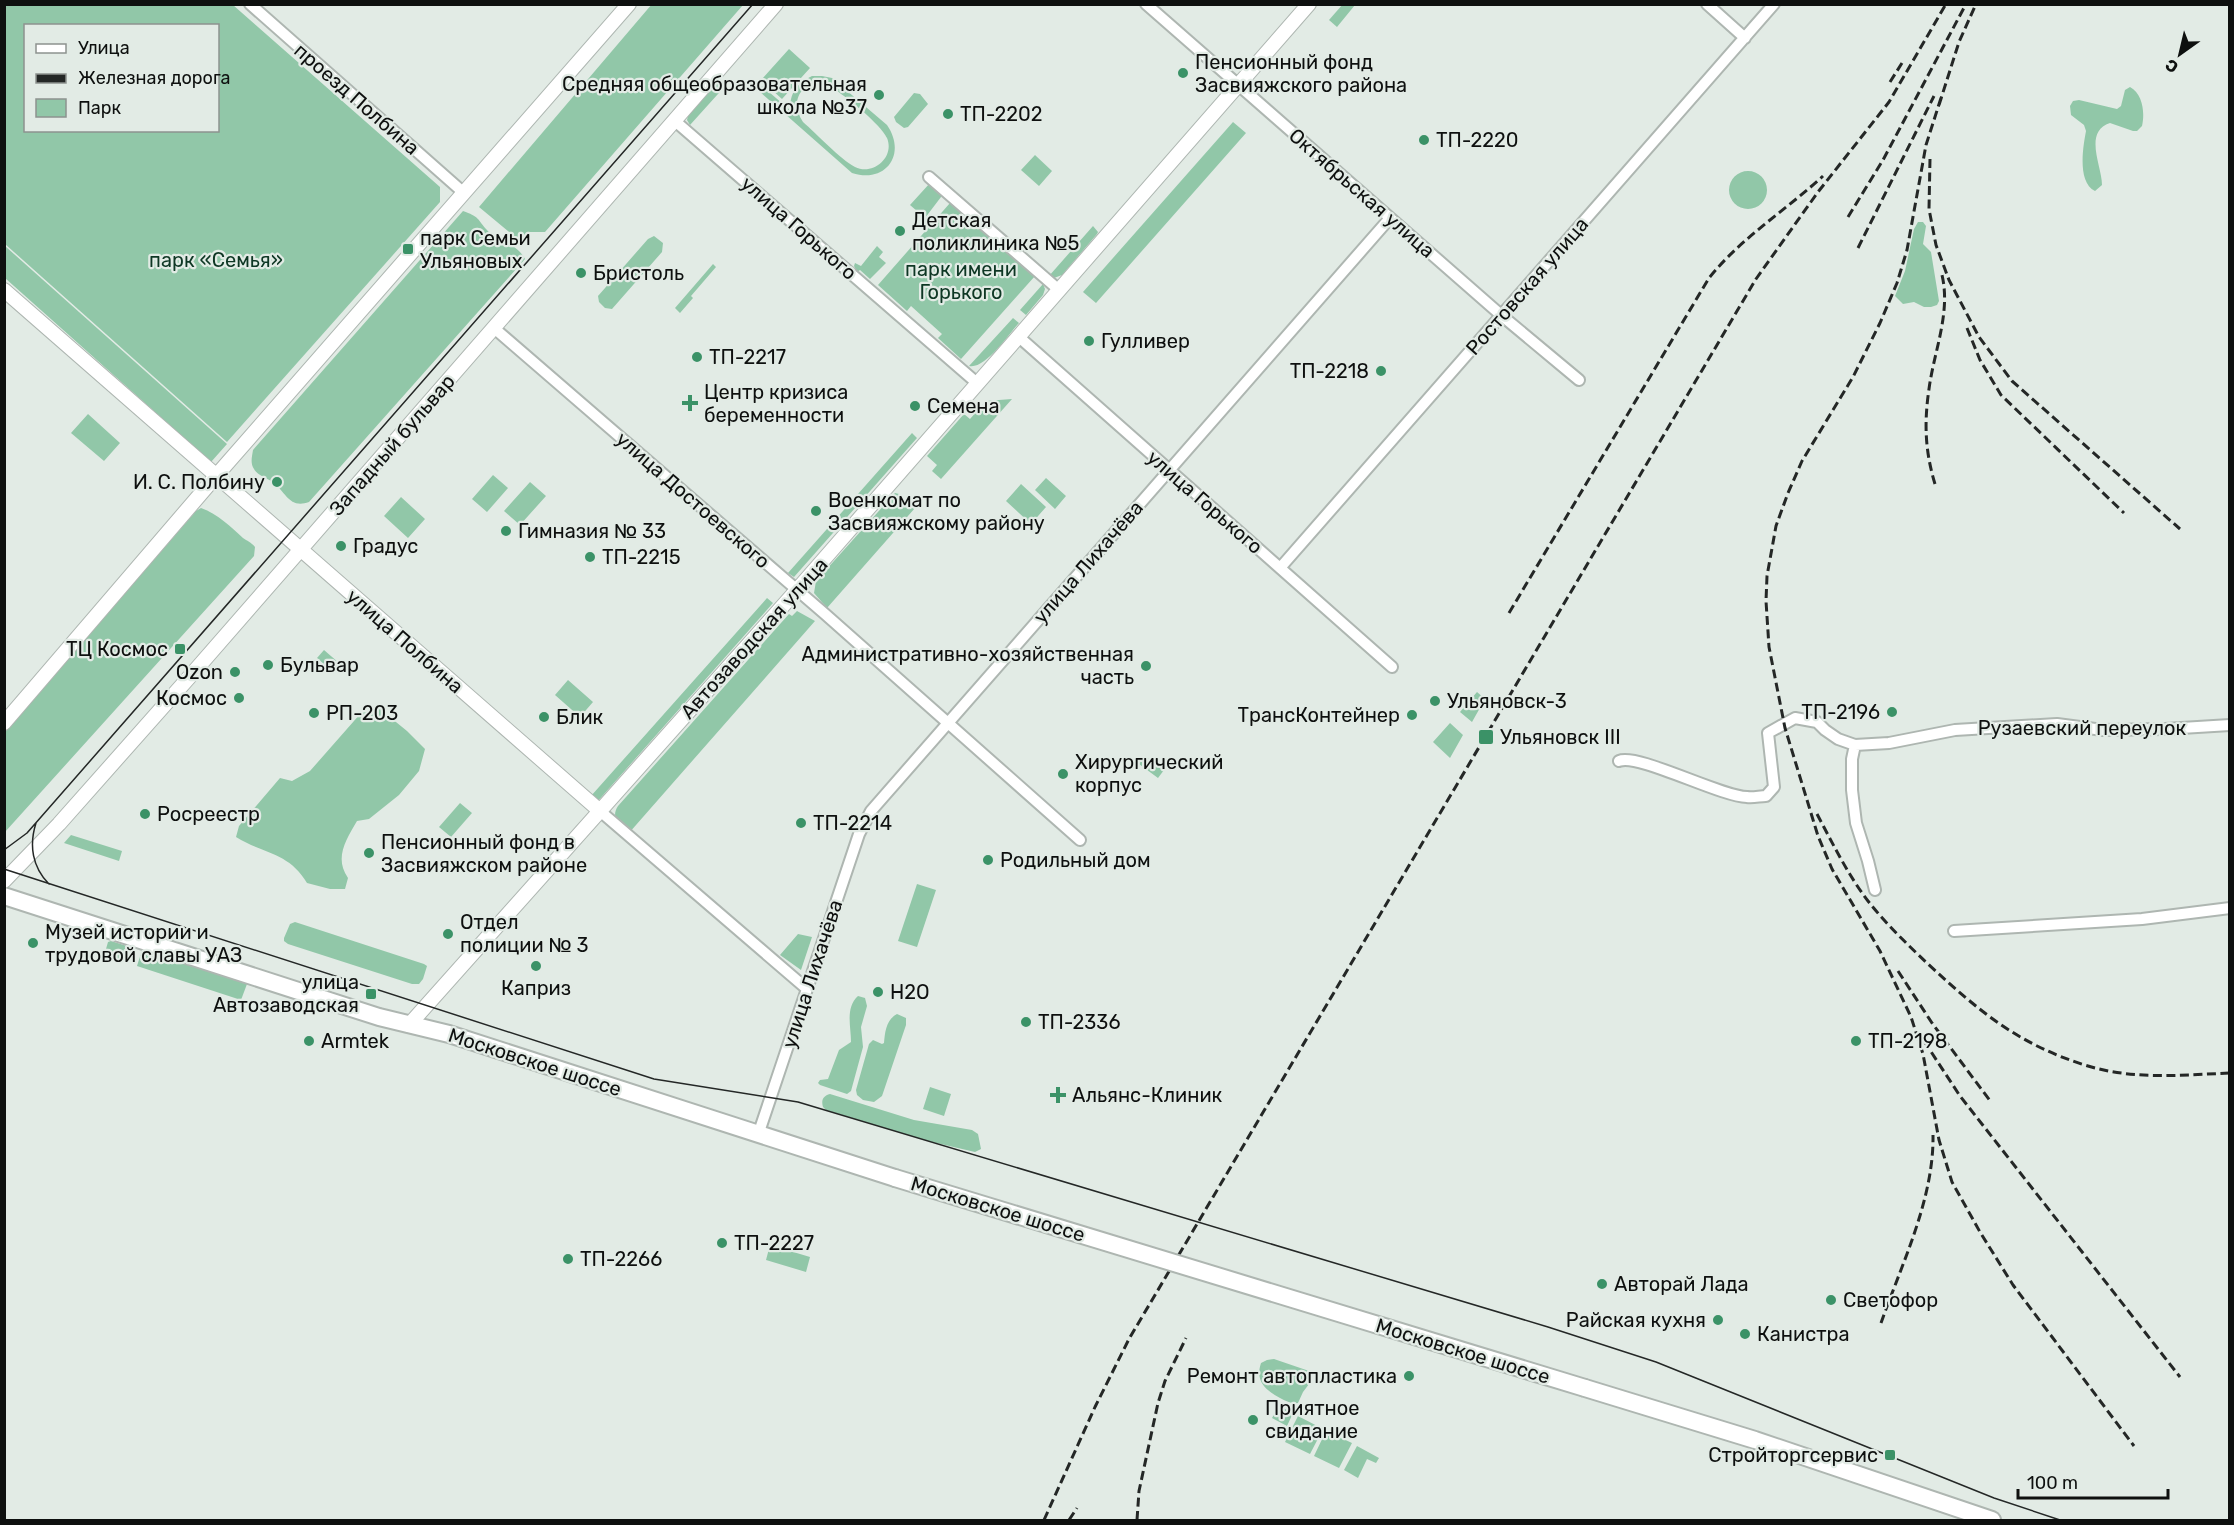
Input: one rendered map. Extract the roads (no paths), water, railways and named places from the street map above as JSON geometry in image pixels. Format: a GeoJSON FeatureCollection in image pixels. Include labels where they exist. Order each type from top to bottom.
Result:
{"type":"FeatureCollection","features":[{"type":"Feature","properties":{"kind":"main road","name":"Московское шоссе"},"geometry":{"type":"LineString","coordinates":[[4,896],[409,1025],[449,1034],[895,1178],[1755,1440],[1992,1521]]}},
{"type":"Feature","properties":{"kind":"street","name":"проезд Полбина"},"geometry":{"type":"LineString","coordinates":[[250,4],[464,193]]}},
{"type":"Feature","properties":{"kind":"street"},"geometry":{"type":"LineString","coordinates":[[4,723],[216,476],[629,4]]}},
{"type":"Feature","properties":{"kind":"street","name":"Западный бульвар"},"geometry":{"type":"LineString","coordinates":[[4,881],[67,816],[776,4]]}},
{"type":"Feature","properties":{"kind":"street","name":"Октябрьская улица"},"geometry":{"type":"LineString","coordinates":[[1146,4],[1501,315],[1579,380]]}},
{"type":"Feature","properties":{"kind":"street","name":"Автозаводская улица"},"geometry":{"type":"LineString","coordinates":[[409,1025],[797,590],[1309,4]]}},
{"type":"Feature","properties":{"kind":"street"},"geometry":{"type":"LineString","coordinates":[[1707,4],[1745,38]]}},
{"type":"Feature","properties":{"kind":"street","name":"Ростовская улица"},"geometry":{"type":"LineString","coordinates":[[1280,568],[1774,4]]}},
{"type":"Feature","properties":{"kind":"street","name":"улица Горького"},"geometry":{"type":"LineString","coordinates":[[675,121],[977,383]]}},
{"type":"Feature","properties":{"kind":"street"},"geometry":{"type":"LineString","coordinates":[[929,177],[1059,290]]}},
{"type":"Feature","properties":{"kind":"street","name":"улица Лихачёва"},"geometry":{"type":"LineString","coordinates":[[758,1135],[862,825],[871,811],[1390,218]]}},
{"type":"Feature","properties":{"kind":"street","name":"улица Полбина"},"geometry":{"type":"LineString","coordinates":[[4,290],[807,989]]}},
{"type":"Feature","properties":{"kind":"street","name":"улица Достоевского"},"geometry":{"type":"LineString","coordinates":[[494,328],[797,590],[1080,840]]}},
{"type":"Feature","properties":{"kind":"street","name":"улица Горького"},"geometry":{"type":"LineString","coordinates":[[1018,337],[1392,667]]}},
{"type":"Feature","properties":{"kind":"street","name":"Рузаевский переулок"},"geometry":{"type":"LineString","coordinates":[[1619,761],[1631,759],[1641,761],[1665,772],[1746,798],[1766,796],[1774,787],[1768,733],[1795,718],[1818,722],[1838,739],[1855,745],[1889,743],[1955,730],[2057,724],[2103,730],[2229,725]]}},
{"type":"Feature","properties":{"kind":"street"},"geometry":{"type":"LineString","coordinates":[[1855,745],[1852,759],[1852,790],[1856,823],[1875,890]]}},
{"type":"Feature","properties":{"kind":"street"},"geometry":{"type":"LineString","coordinates":[[1954,932],[2142,919],[2229,908]]}},
{"type":"Feature","properties":{"kind":"tram line"},"geometry":{"type":"LineString","coordinates":[[4,850],[27,833],[753,4]]}},
{"type":"Feature","properties":{"kind":"tram line"},"geometry":{"type":"LineString","coordinates":[[36,823],[33,839],[34,855],[39,870],[49,884]]}},
{"type":"Feature","properties":{"kind":"tram line"},"geometry":{"type":"LineString","coordinates":[[4,869],[654,1079],[798,1102],[1548,1327],[1656,1362],[1994,1498],[2060,1520]]}},
{"type":"Feature","properties":{"kind":"railway"},"geometry":{"type":"LineString","coordinates":[[1044,1520],[1095,1407],[1129,1339],[1756,279],[1818,192],[1889,102],[1946,4]]}},
{"type":"Feature","properties":{"kind":"railway"},"geometry":{"type":"LineString","coordinates":[[1848,217],[1883,160],[1966,4]]}},
{"type":"Feature","properties":{"kind":"railway"},"geometry":{"type":"LineString","coordinates":[[1939,105],[1959,42],[1976,4]]}},
{"type":"Feature","properties":{"kind":"railway"},"geometry":{"type":"LineString","coordinates":[[1890,82],[1902,63]]}},
{"type":"Feature","properties":{"kind":"railway"},"geometry":{"type":"LineString","coordinates":[[1858,248],[1934,96]]}},
{"type":"Feature","properties":{"kind":"railway"},"geometry":{"type":"LineString","coordinates":[[1941,98],[1926,145],[1907,250],[1897,283],[1853,377],[1802,461],[1776,526],[1767,576],[1769,647],[1785,728],[1818,836],[1832,869],[1880,951],[1911,1017],[1923,1054],[1939,1140],[1952,1182],[2013,1285],[2134,1446]]}},
{"type":"Feature","properties":{"kind":"railway"},"geometry":{"type":"LineString","coordinates":[[1930,159],[1929,209],[1936,245],[1949,280],[1979,337],[2012,381],[2180,529]]}},
{"type":"Feature","properties":{"kind":"railway"},"geometry":{"type":"LineString","coordinates":[[1509,613],[1709,278],[1735,250],[1823,176]]}},
{"type":"Feature","properties":{"kind":"railway"},"geometry":{"type":"LineString","coordinates":[[1935,484],[1927,448],[1926,414],[1931,375],[1943,318],[1942,275]]}},
{"type":"Feature","properties":{"kind":"railway"},"geometry":{"type":"LineString","coordinates":[[1967,328],[1980,360],[2001,395],[2124,513]]}},
{"type":"Feature","properties":{"kind":"railway"},"geometry":{"type":"LineString","coordinates":[[1817,814],[1854,881],[1882,918],[1965,997],[2021,1037],[2063,1058],[2105,1070],[2141,1075],[2230,1073]]}},
{"type":"Feature","properties":{"kind":"railway"},"geometry":{"type":"LineString","coordinates":[[1898,971],[1932,1023],[1991,1102]]}},
{"type":"Feature","properties":{"kind":"railway"},"geometry":{"type":"LineString","coordinates":[[1924,1041],[1960,1096],[2180,1377]]}},
{"type":"Feature","properties":{"kind":"railway"},"geometry":{"type":"LineString","coordinates":[[1881,1323],[1923,1207],[1932,1159],[1933,1135]]}},
{"type":"Feature","properties":{"kind":"railway"},"geometry":{"type":"LineString","coordinates":[[1137,1520],[1139,1491],[1158,1403],[1165,1381],[1186,1338]]}},
{"type":"Feature","properties":{"kind":"railway"},"geometry":{"type":"LineString","coordinates":[[1069,1520],[1077,1508]]}},
{"type":"Feature","properties":{"kind":"place","name":"Пенсионный фонд Засвияжского района"},"geometry":{"type":"Point","coordinates":[1183,73]}},
{"type":"Feature","properties":{"kind":"place","name":"Средняя общеобразовательная школа №37"},"geometry":{"type":"Point","coordinates":[879,95]}},
{"type":"Feature","properties":{"kind":"place","name":"ТП-2202"},"geometry":{"type":"Point","coordinates":[948,114]}},
{"type":"Feature","properties":{"kind":"place","name":"ТП-2220"},"geometry":{"type":"Point","coordinates":[1424,140]}},
{"type":"Feature","properties":{"kind":"place","name":"Детская поликлиника №5"},"geometry":{"type":"Point","coordinates":[900,231]}},
{"type":"Feature","properties":{"kind":"place","name":"парк Семьи Ульяновых"},"geometry":{"type":"Point","coordinates":[408,249]}},
{"type":"Feature","properties":{"kind":"place","name":"Бристоль"},"geometry":{"type":"Point","coordinates":[581,273]}},
{"type":"Feature","properties":{"kind":"place","name":"Гулливер"},"geometry":{"type":"Point","coordinates":[1089,341]}},
{"type":"Feature","properties":{"kind":"place","name":"ТП-2217"},"geometry":{"type":"Point","coordinates":[697,357]}},
{"type":"Feature","properties":{"kind":"place","name":"ТП-2218"},"geometry":{"type":"Point","coordinates":[1381,371]}},
{"type":"Feature","properties":{"kind":"place","name":"Центр кризиса беременности"},"geometry":{"type":"Point","coordinates":[690,403]}},
{"type":"Feature","properties":{"kind":"place","name":"Семена"},"geometry":{"type":"Point","coordinates":[915,406]}},
{"type":"Feature","properties":{"kind":"place","name":"И. С. Полбину"},"geometry":{"type":"Point","coordinates":[277,482]}},
{"type":"Feature","properties":{"kind":"place","name":"Военкомат по Засвияжскому району"},"geometry":{"type":"Point","coordinates":[816,511]}},
{"type":"Feature","properties":{"kind":"place","name":"Гимназия № 33"},"geometry":{"type":"Point","coordinates":[506,531]}},
{"type":"Feature","properties":{"kind":"place","name":"Градус"},"geometry":{"type":"Point","coordinates":[341,546]}},
{"type":"Feature","properties":{"kind":"place","name":"ТП-2215"},"geometry":{"type":"Point","coordinates":[590,557]}},
{"type":"Feature","properties":{"kind":"place","name":"ТЦ Космос"},"geometry":{"type":"Point","coordinates":[180,649]}},
{"type":"Feature","properties":{"kind":"place","name":"Бульвар"},"geometry":{"type":"Point","coordinates":[268,665]}},
{"type":"Feature","properties":{"kind":"place","name":"Административно-хозяйственная часть"},"geometry":{"type":"Point","coordinates":[1146,666]}},
{"type":"Feature","properties":{"kind":"place","name":"Ozon"},"geometry":{"type":"Point","coordinates":[235,672]}},
{"type":"Feature","properties":{"kind":"place","name":"Космос"},"geometry":{"type":"Point","coordinates":[239,698]}},
{"type":"Feature","properties":{"kind":"place","name":"Ульяновск-3"},"geometry":{"type":"Point","coordinates":[1435,701]}},
{"type":"Feature","properties":{"kind":"place","name":"ТП-2196"},"geometry":{"type":"Point","coordinates":[1892,712]}},
{"type":"Feature","properties":{"kind":"place","name":"РП-203"},"geometry":{"type":"Point","coordinates":[314,713]}},
{"type":"Feature","properties":{"kind":"place","name":"ТрансКонтейнер"},"geometry":{"type":"Point","coordinates":[1412,715]}},
{"type":"Feature","properties":{"kind":"place","name":"Блик"},"geometry":{"type":"Point","coordinates":[544,717]}},
{"type":"Feature","properties":{"kind":"place","name":"Ульяновск III"},"geometry":{"type":"Point","coordinates":[1486,737]}},
{"type":"Feature","properties":{"kind":"place","name":"Хирургический корпус"},"geometry":{"type":"Point","coordinates":[1063,774]}},
{"type":"Feature","properties":{"kind":"place","name":"Росреестр"},"geometry":{"type":"Point","coordinates":[145,814]}},
{"type":"Feature","properties":{"kind":"place","name":"ТП-2214"},"geometry":{"type":"Point","coordinates":[801,823]}},
{"type":"Feature","properties":{"kind":"place","name":"Пенсионный фонд в Засвияжском районе"},"geometry":{"type":"Point","coordinates":[369,853]}},
{"type":"Feature","properties":{"kind":"place","name":"Родильный дом"},"geometry":{"type":"Point","coordinates":[988,860]}},
{"type":"Feature","properties":{"kind":"place","name":"Отдел полиции № 3"},"geometry":{"type":"Point","coordinates":[448,934]}},
{"type":"Feature","properties":{"kind":"place","name":"Музей истории и трудовой славы УАЗ"},"geometry":{"type":"Point","coordinates":[33,943]}},
{"type":"Feature","properties":{"kind":"place","name":"Каприз"},"geometry":{"type":"Point","coordinates":[536,966]}},
{"type":"Feature","properties":{"kind":"place","name":"H2O"},"geometry":{"type":"Point","coordinates":[878,992]}},
{"type":"Feature","properties":{"kind":"place","name":"улица Автозаводская"},"geometry":{"type":"Point","coordinates":[371,994]}},
{"type":"Feature","properties":{"kind":"place","name":"ТП-2336"},"geometry":{"type":"Point","coordinates":[1026,1022]}},
{"type":"Feature","properties":{"kind":"place","name":"Armtek"},"geometry":{"type":"Point","coordinates":[309,1041]}},
{"type":"Feature","properties":{"kind":"place","name":"ТП-2198"},"geometry":{"type":"Point","coordinates":[1856,1041]}},
{"type":"Feature","properties":{"kind":"place","name":"Альянс-Клиник"},"geometry":{"type":"Point","coordinates":[1058,1095]}},
{"type":"Feature","properties":{"kind":"place","name":"ТП-2227"},"geometry":{"type":"Point","coordinates":[722,1243]}},
{"type":"Feature","properties":{"kind":"place","name":"ТП-2266"},"geometry":{"type":"Point","coordinates":[568,1259]}},
{"type":"Feature","properties":{"kind":"place","name":"Авторай Лада"},"geometry":{"type":"Point","coordinates":[1602,1284]}},
{"type":"Feature","properties":{"kind":"place","name":"Светофор"},"geometry":{"type":"Point","coordinates":[1831,1300]}},
{"type":"Feature","properties":{"kind":"place","name":"Райская кухня"},"geometry":{"type":"Point","coordinates":[1718,1320]}},
{"type":"Feature","properties":{"kind":"place","name":"Канистра"},"geometry":{"type":"Point","coordinates":[1745,1334]}},
{"type":"Feature","properties":{"kind":"place","name":"Ремонт автопластика"},"geometry":{"type":"Point","coordinates":[1409,1376]}},
{"type":"Feature","properties":{"kind":"place","name":"Приятное свидание"},"geometry":{"type":"Point","coordinates":[1253,1420]}},
{"type":"Feature","properties":{"kind":"place","name":"Стройторгсервис"},"geometry":{"type":"Point","coordinates":[1890,1455]}},
{"type":"Feature","properties":{"kind":"park label","name":"парк «Семья»"},"geometry":{"type":"Point","coordinates":[216,260]}},
{"type":"Feature","properties":{"kind":"park label","name":"парк имени Горького"},"geometry":{"type":"Point","coordinates":[961,280]}}]}
